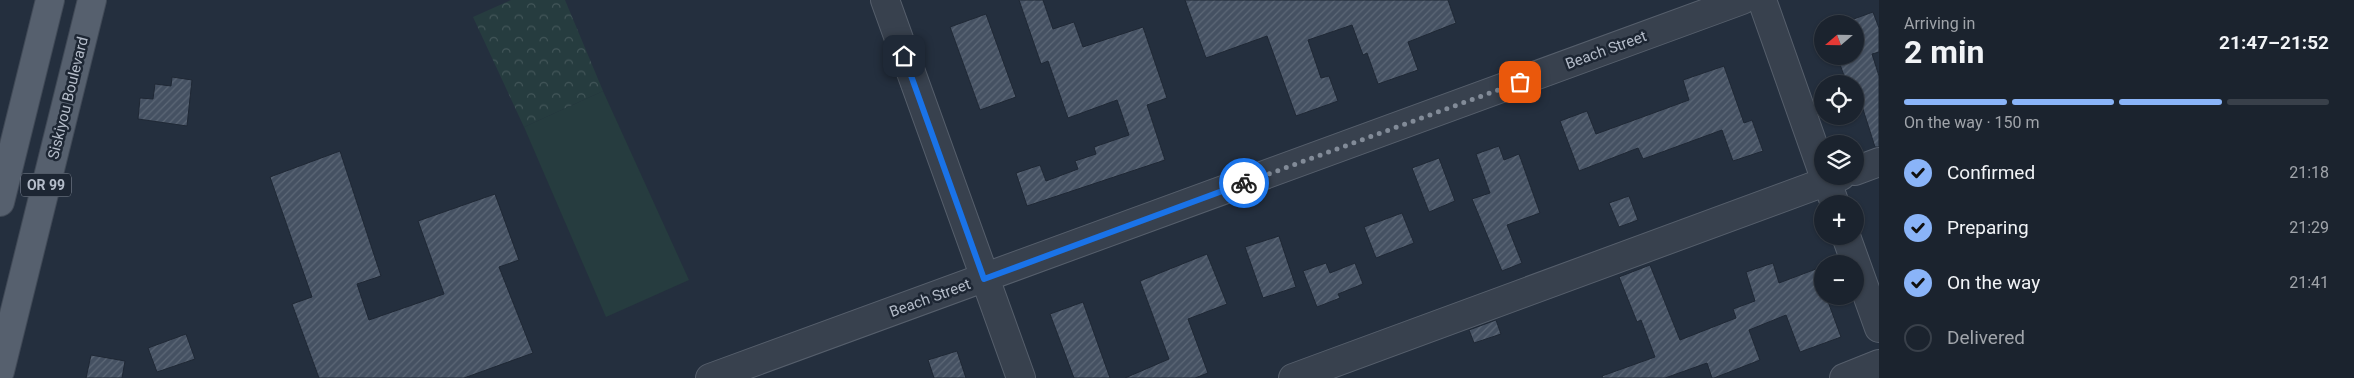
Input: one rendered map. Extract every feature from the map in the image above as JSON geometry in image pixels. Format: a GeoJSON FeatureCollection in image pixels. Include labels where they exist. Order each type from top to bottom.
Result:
{"type":"FeatureCollection","features":[{"type":"Feature","properties":{"kind":"main road","name":"OR 99"},"geometry":{"type":"LineString","coordinates":[[0,202],[50,0]]}},
{"type":"Feature","properties":{"kind":"main road","name":"Siskiyou Boulevard"},"geometry":{"type":"LineString","coordinates":[[0,371],[92,0]]}},
{"type":"Feature","properties":{"kind":"street"},"geometry":{"type":"LineString","coordinates":[[885,0],[1021,378]]}},
{"type":"Feature","properties":{"kind":"street","name":"Beach Street"},"geometry":{"type":"LineString","coordinates":[[710,378],[1742,0]]}},
{"type":"Feature","properties":{"kind":"street"},"geometry":{"type":"LineString","coordinates":[[1762,0],[1814,139]]}},
{"type":"Feature","properties":{"kind":"street"},"geometry":{"type":"LineString","coordinates":[[1864,168],[1879,162]]}},
{"type":"Feature","properties":{"kind":"street"},"geometry":{"type":"LineString","coordinates":[[1293,378],[1822,185]]}},
{"type":"Feature","properties":{"kind":"street"},"geometry":{"type":"LineString","coordinates":[[1849,245],[1879,328]]}},
{"type":"Feature","properties":{"kind":"street"},"geometry":{"type":"LineString","coordinates":[[1844,378],[1879,364]]}},
{"type":"Feature","properties":{"kind":"green space"},"geometry":{"type":"Polygon","coordinates":[[[511,0],[565,0],[603,91],[524,127],[473,17],[511,0]]]}},
{"type":"Feature","properties":{"kind":"green space"},"geometry":{"type":"Polygon","coordinates":[[[603,91],[689,280],[606,317],[524,127],[603,91]]]}},
{"type":"Feature","properties":{"kind":"building"},"geometry":{"type":"Polygon","coordinates":[[[1019,0],[1043,0],[1053,29],[1074,22],[1083,47],[1143,27],[1167,98],[1147,105],[1165,160],[1027,206],[1016,173],[1040,165],[1046,181],[1078,169],[1075,161],[1096,154],[1094,147],[1129,135],[1117,100],[1068,118],[1048,61],[1041,64],[1019,0]]]}},
{"type":"Feature","properties":{"kind":"building"},"geometry":{"type":"Polygon","coordinates":[[[1185,0],[1448,0],[1456,23],[1408,42],[1418,70],[1378,84],[1367,53],[1363,55],[1352,25],[1308,40],[1321,78],[1329,76],[1338,101],[1296,116],[1267,36],[1206,58],[1185,0]]]}},
{"type":"Feature","properties":{"kind":"building"},"geometry":{"type":"Polygon","coordinates":[[[1873,12],[1879,28],[1879,52],[1872,54],[1879,76],[1879,147],[1875,147],[1864,112],[1864,75],[1844,75],[1840,65],[1864,65],[1864,15],[1873,12]]]}},
{"type":"Feature","properties":{"kind":"building"},"geometry":{"type":"Polygon","coordinates":[[[986,14],[1016,97],[980,110],[950,27],[986,14]]]}},
{"type":"Feature","properties":{"kind":"building"},"geometry":{"type":"Polygon","coordinates":[[[1724,66],[1744,123],[1752,120],[1763,151],[1733,161],[1722,130],[1643,159],[1638,148],[1579,171],[1560,121],[1587,111],[1596,134],[1689,100],[1683,80],[1724,66]]]}},
{"type":"Feature","properties":{"kind":"building"},"geometry":{"type":"Polygon","coordinates":[[[172,77],[192,80],[187,126],[138,119],[140,98],[153,99],[155,84],[171,86],[172,77]]]}},
{"type":"Feature","properties":{"kind":"building"},"geometry":{"type":"Polygon","coordinates":[[[1499,146],[1504,160],[1519,154],[1540,213],[1507,225],[1522,263],[1502,271],[1472,199],[1490,193],[1476,154],[1499,146]]]}},
{"type":"Feature","properties":{"kind":"building"},"geometry":{"type":"Polygon","coordinates":[[[340,151],[381,276],[357,284],[369,320],[444,294],[418,221],[495,194],[519,260],[499,267],[533,353],[464,378],[319,378],[292,304],[312,297],[270,177],[340,151]]]}},
{"type":"Feature","properties":{"kind":"building"},"geometry":{"type":"Polygon","coordinates":[[[1439,158],[1455,201],[1429,212],[1412,168],[1439,158]]]}},
{"type":"Feature","properties":{"kind":"building"},"geometry":{"type":"Polygon","coordinates":[[[1629,196],[1638,220],[1619,227],[1609,203],[1629,196]]]}},
{"type":"Feature","properties":{"kind":"building"},"geometry":{"type":"Polygon","coordinates":[[[1402,213],[1414,243],[1376,258],[1364,227],[1402,213]]]}},
{"type":"Feature","properties":{"kind":"building"},"geometry":{"type":"Polygon","coordinates":[[[1279,236],[1296,287],[1263,298],[1245,247],[1279,236]]]}},
{"type":"Feature","properties":{"kind":"building"},"geometry":{"type":"Polygon","coordinates":[[[1207,254],[1227,304],[1188,319],[1208,373],[1195,378],[1125,378],[1169,359],[1140,281],[1207,254]]]}},
{"type":"Feature","properties":{"kind":"building"},"geometry":{"type":"Polygon","coordinates":[[[1326,263],[1330,273],[1355,263],[1363,284],[1338,294],[1340,298],[1317,307],[1303,271],[1326,263]]]}},
{"type":"Feature","properties":{"kind":"building"},"geometry":{"type":"Polygon","coordinates":[[[1773,263],[1779,283],[1814,270],[1814,305],[1829,305],[1841,337],[1800,352],[1786,315],[1749,330],[1760,360],[1714,378],[1712,378],[1707,363],[1665,378],[1603,378],[1602,376],[1655,357],[1641,320],[1637,322],[1619,277],[1650,265],[1680,340],[1736,318],[1733,309],[1755,301],[1746,272],[1773,263]]]}},
{"type":"Feature","properties":{"kind":"building"},"geometry":{"type":"Polygon","coordinates":[[[1083,302],[1110,378],[1074,378],[1050,314],[1083,302]]]}},
{"type":"Feature","properties":{"kind":"building"},"geometry":{"type":"Polygon","coordinates":[[[1496,320],[1501,334],[1474,343],[1469,330],[1496,320]]]}},
{"type":"Feature","properties":{"kind":"building"},"geometry":{"type":"Polygon","coordinates":[[[186,334],[195,359],[157,372],[148,348],[186,334]]]}},
{"type":"Feature","properties":{"kind":"building"},"geometry":{"type":"Polygon","coordinates":[[[957,351],[966,378],[934,378],[928,360],[957,351]]]}},
{"type":"Feature","properties":{"kind":"building"},"geometry":{"type":"Polygon","coordinates":[[[91,355],[125,361],[122,378],[86,378],[91,355]]]}},
{"type":"Feature","properties":{"kind":"way so far"},"geometry":{"type":"LineString","coordinates":[[1244,183],[1520,82]]}},
{"type":"Feature","properties":{"kind":"route"},"geometry":{"type":"LineString","coordinates":[[904,56],[984,279],[1244,183]]}}]}
